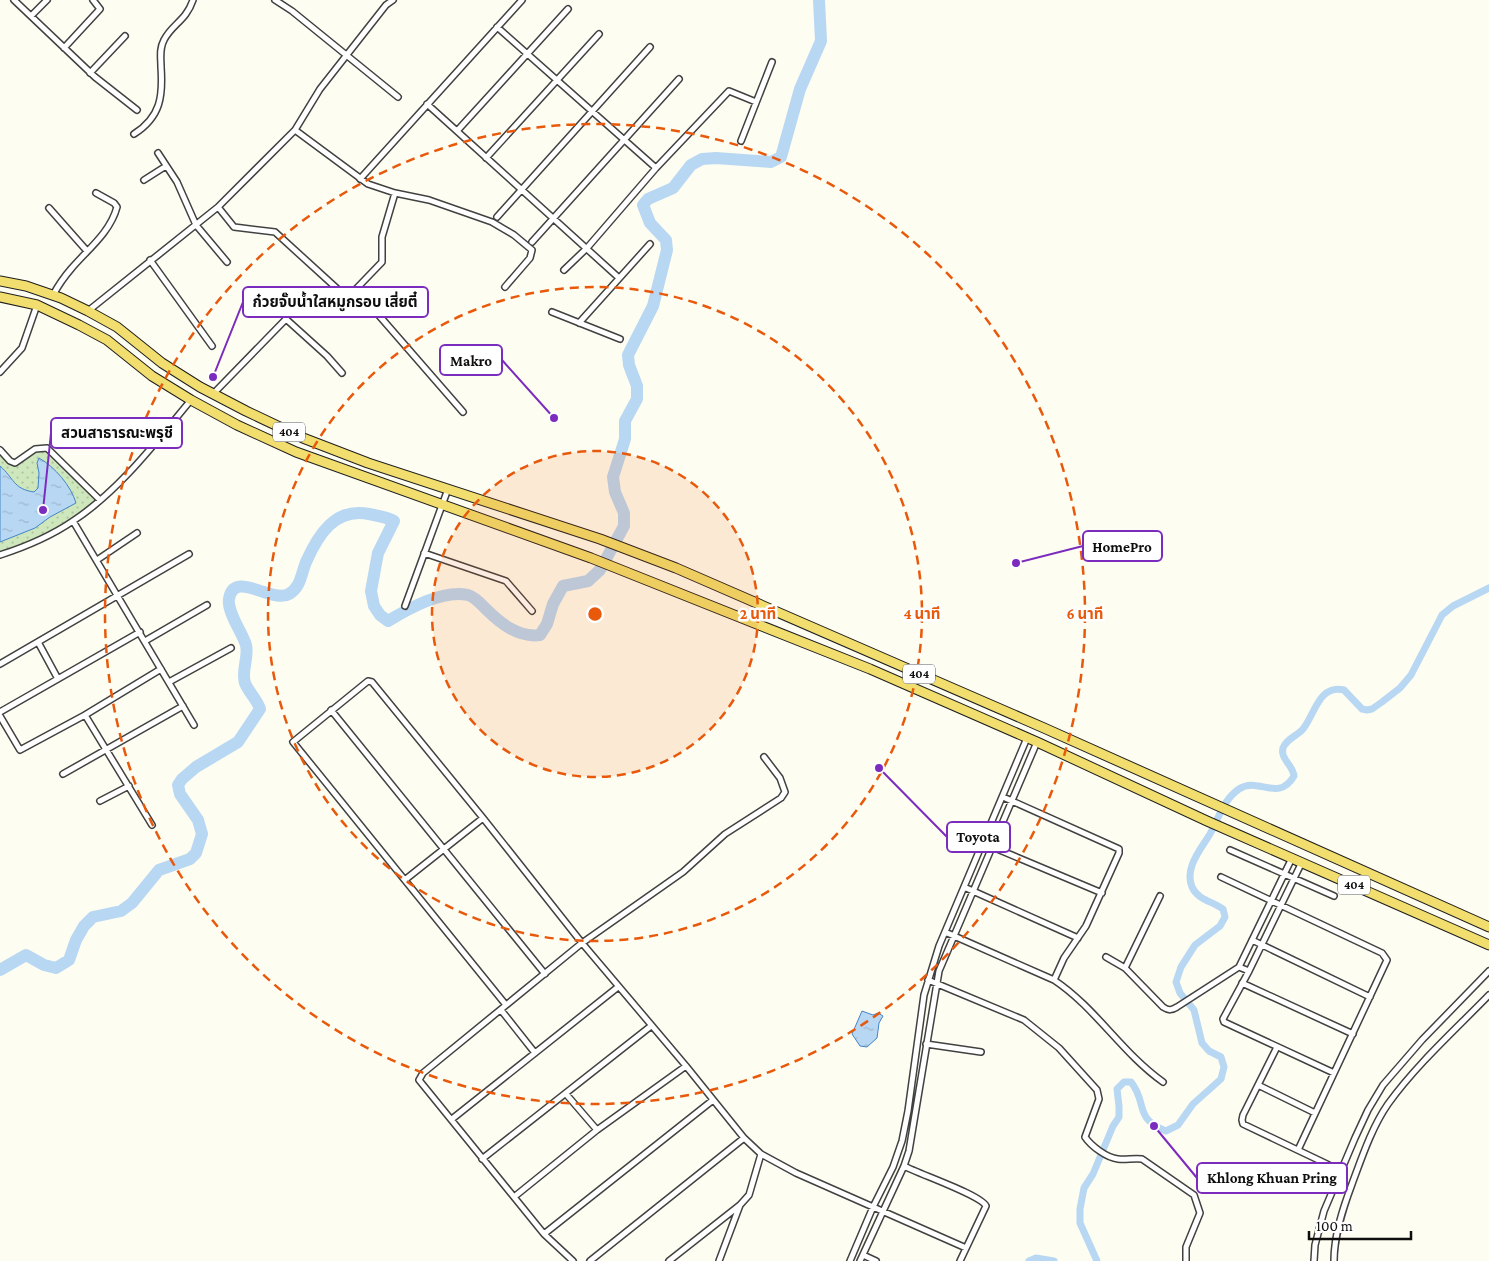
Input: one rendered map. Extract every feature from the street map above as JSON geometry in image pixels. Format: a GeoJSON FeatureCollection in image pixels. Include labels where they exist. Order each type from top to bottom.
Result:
{"type":"FeatureCollection","features":[{"type":"Feature","properties":{"kind":"main road","name":"404"},"geometry":{"type":"LineString","coordinates":[[0,280],[52,295],[88,311],[117,327],[162,363],[213,394],[246,412],[303,438],[368,463],[600,539],[676,568],[799,620],[1216,804],[1489,927]]}},
{"type":"Feature","properties":{"kind":"main road","name":"404"},"geometry":{"type":"LineString","coordinates":[[0,298],[37,305],[79,324],[107,340],[152,376],[191,400],[238,425],[296,452],[591,558],[870,669],[1037,742],[1207,821],[1489,945]]}},
{"type":"Feature","properties":{"kind":"street"},"geometry":{"type":"LineString","coordinates":[[14,0],[90,73],[137,110]]}},
{"type":"Feature","properties":{"kind":"street"},"geometry":{"type":"LineString","coordinates":[[31,16],[48,0]]}},
{"type":"Feature","properties":{"kind":"street"},"geometry":{"type":"LineString","coordinates":[[64,48],[100,9],[92,0]]}},
{"type":"Feature","properties":{"kind":"street"},"geometry":{"type":"LineString","coordinates":[[134,134],[145,127],[153,118],[162,95],[160,48],[164,39],[183,19],[192,0]]}},
{"type":"Feature","properties":{"kind":"street"},"geometry":{"type":"LineString","coordinates":[[274,0],[282,2],[398,97]]}},
{"type":"Feature","properties":{"kind":"street"},"geometry":{"type":"LineString","coordinates":[[88,311],[218,207],[295,130],[320,89],[386,5],[393,0]]}},
{"type":"Feature","properties":{"kind":"street"},"geometry":{"type":"LineString","coordinates":[[360,179],[522,0]]}},
{"type":"Feature","properties":{"kind":"street"},"geometry":{"type":"LineString","coordinates":[[457,131],[568,9]]}},
{"type":"Feature","properties":{"kind":"street"},"geometry":{"type":"LineString","coordinates":[[497,27],[656,168]]}},
{"type":"Feature","properties":{"kind":"street"},"geometry":{"type":"LineString","coordinates":[[486,158],[599,34]]}},
{"type":"Feature","properties":{"kind":"street"},"geometry":{"type":"LineString","coordinates":[[90,73],[125,36]]}},
{"type":"Feature","properties":{"kind":"street"},"geometry":{"type":"LineString","coordinates":[[497,217],[650,47]]}},
{"type":"Feature","properties":{"kind":"street"},"geometry":{"type":"LineString","coordinates":[[741,141],[772,62]]}},
{"type":"Feature","properties":{"kind":"street"},"geometry":{"type":"LineString","coordinates":[[532,242],[679,79]]}},
{"type":"Feature","properties":{"kind":"street"},"geometry":{"type":"LineString","coordinates":[[564,270],[587,248],[656,168],[729,91],[756,102]]}},
{"type":"Feature","properties":{"kind":"street"},"geometry":{"type":"LineString","coordinates":[[427,104],[619,278]]}},
{"type":"Feature","properties":{"kind":"street"},"geometry":{"type":"LineString","coordinates":[[295,130],[368,184],[395,193],[429,200],[492,222],[514,235],[532,250],[530,258],[505,287]]}},
{"type":"Feature","properties":{"kind":"street"},"geometry":{"type":"LineString","coordinates":[[158,153],[177,182],[196,225],[228,262]]}},
{"type":"Feature","properties":{"kind":"street"},"geometry":{"type":"LineString","coordinates":[[144,180],[166,166]]}},
{"type":"Feature","properties":{"kind":"street"},"geometry":{"type":"LineString","coordinates":[[52,295],[69,271],[100,238],[115,214],[117,207],[114,203],[96,193]]}},
{"type":"Feature","properties":{"kind":"street"},"geometry":{"type":"LineString","coordinates":[[218,207],[234,227],[275,232],[343,294],[356,289],[382,262],[382,237],[395,193]]}},
{"type":"Feature","properties":{"kind":"street"},"geometry":{"type":"LineString","coordinates":[[49,208],[87,251]]}},
{"type":"Feature","properties":{"kind":"street"},"geometry":{"type":"LineString","coordinates":[[579,323],[650,244]]}},
{"type":"Feature","properties":{"kind":"street"},"geometry":{"type":"LineString","coordinates":[[150,260],[212,346]]}},
{"type":"Feature","properties":{"kind":"street"},"geometry":{"type":"LineString","coordinates":[[356,289],[463,412]]}},
{"type":"Feature","properties":{"kind":"street"},"geometry":{"type":"LineString","coordinates":[[0,372],[22,348],[37,305]]}},
{"type":"Feature","properties":{"kind":"street"},"geometry":{"type":"LineString","coordinates":[[552,312],[620,339]]}},
{"type":"Feature","properties":{"kind":"street"},"geometry":{"type":"LineString","coordinates":[[213,394],[286,319],[327,356],[342,373]]}},
{"type":"Feature","properties":{"kind":"street"},"geometry":{"type":"LineString","coordinates":[[0,555],[27,546],[73,521],[100,500],[136,466],[191,400]]}},
{"type":"Feature","properties":{"kind":"street"},"geometry":{"type":"LineString","coordinates":[[0,450],[10,461],[15,463],[35,449],[47,448],[100,500]]}},
{"type":"Feature","properties":{"kind":"street"},"geometry":{"type":"LineString","coordinates":[[405,606],[448,489]]}},
{"type":"Feature","properties":{"kind":"street"},"geometry":{"type":"LineString","coordinates":[[73,521],[194,725]]}},
{"type":"Feature","properties":{"kind":"street"},"geometry":{"type":"LineString","coordinates":[[97,560],[137,533]]}},
{"type":"Feature","properties":{"kind":"street"},"geometry":{"type":"LineString","coordinates":[[424,553],[506,581],[532,611]]}},
{"type":"Feature","properties":{"kind":"street"},"geometry":{"type":"LineString","coordinates":[[0,664],[188,554]]}},
{"type":"Feature","properties":{"kind":"street"},"geometry":{"type":"LineString","coordinates":[[145,641],[207,606]]}},
{"type":"Feature","properties":{"kind":"street"},"geometry":{"type":"LineString","coordinates":[[0,712],[140,632]]}},
{"type":"Feature","properties":{"kind":"street"},"geometry":{"type":"LineString","coordinates":[[38,642],[58,679]]}},
{"type":"Feature","properties":{"kind":"street"},"geometry":{"type":"LineString","coordinates":[[169,682],[231,648]]}},
{"type":"Feature","properties":{"kind":"street"},"geometry":{"type":"LineString","coordinates":[[0,716],[20,750],[161,669]]}},
{"type":"Feature","properties":{"kind":"street"},"geometry":{"type":"LineString","coordinates":[[506,1006],[293,742],[370,680],[582,943],[744,1138],[761,1154],[796,1173],[966,1248]]}},
{"type":"Feature","properties":{"kind":"street"},"geometry":{"type":"LineString","coordinates":[[63,774],[183,706]]}},
{"type":"Feature","properties":{"kind":"street"},"geometry":{"type":"LineString","coordinates":[[331,710],[545,974]]}},
{"type":"Feature","properties":{"kind":"street"},"geometry":{"type":"LineString","coordinates":[[85,714],[152,825]]}},
{"type":"Feature","properties":{"kind":"street"},"geometry":{"type":"LineString","coordinates":[[850,1261],[873,1206],[893,1167],[902,1141],[928,980],[945,932],[1027,738]]}},
{"type":"Feature","properties":{"kind":"street"},"geometry":{"type":"LineString","coordinates":[[860,1261],[904,1166],[909,1151],[936,984],[944,957],[1037,742]]}},
{"type":"Feature","properties":{"kind":"street"},"geometry":{"type":"LineString","coordinates":[[573,1261],[544,1234],[419,1080],[423,1073],[582,943],[683,872],[725,834],[781,798],[785,792],[780,778],[764,757]]}},
{"type":"Feature","properties":{"kind":"street"},"geometry":{"type":"LineString","coordinates":[[100,801],[129,786]]}},
{"type":"Feature","properties":{"kind":"street"},"geometry":{"type":"LineString","coordinates":[[1003,798],[1119,849],[1102,893],[1078,938],[1064,958],[1054,980]]}},
{"type":"Feature","properties":{"kind":"street"},"geometry":{"type":"LineString","coordinates":[[406,880],[483,818]]}},
{"type":"Feature","properties":{"kind":"street"},"geometry":{"type":"LineString","coordinates":[[983,843],[1102,893]]}},
{"type":"Feature","properties":{"kind":"street"},"geometry":{"type":"LineString","coordinates":[[1230,850],[1334,896]]}},
{"type":"Feature","properties":{"kind":"street"},"geometry":{"type":"LineString","coordinates":[[1106,957],[1125,968],[1163,1007],[1172,1010],[1239,966],[1292,858]]}},
{"type":"Feature","properties":{"kind":"street"},"geometry":{"type":"LineString","coordinates":[[1302,862],[1223,1019],[1224,1022],[1334,1073]]}},
{"type":"Feature","properties":{"kind":"street"},"geometry":{"type":"LineString","coordinates":[[1221,877],[1386,956],[1386,965],[1298,1150]]}},
{"type":"Feature","properties":{"kind":"street"},"geometry":{"type":"LineString","coordinates":[[964,887],[1078,938]]}},
{"type":"Feature","properties":{"kind":"street"},"geometry":{"type":"LineString","coordinates":[[1125,968],[1160,896]]}},
{"type":"Feature","properties":{"kind":"street"},"geometry":{"type":"LineString","coordinates":[[945,932],[1054,980],[1074,994],[1140,1063],[1163,1082]]}},
{"type":"Feature","properties":{"kind":"street"},"geometry":{"type":"LineString","coordinates":[[1252,940],[1370,997]]}},
{"type":"Feature","properties":{"kind":"street"},"geometry":{"type":"LineString","coordinates":[[1239,966],[1248,972]]}},
{"type":"Feature","properties":{"kind":"street"},"geometry":{"type":"LineString","coordinates":[[1314,1261],[1315,1245],[1324,1211],[1368,1110],[1383,1085],[1422,1040],[1489,971]]}},
{"type":"Feature","properties":{"kind":"street"},"geometry":{"type":"LineString","coordinates":[[928,980],[1024,1020],[1059,1048],[1096,1090],[1099,1099],[1085,1138],[1104,1153],[1116,1159],[1142,1159],[1194,1194],[1200,1213],[1186,1247],[1186,1261]]}},
{"type":"Feature","properties":{"kind":"street"},"geometry":{"type":"LineString","coordinates":[[1242,983],[1353,1034]]}},
{"type":"Feature","properties":{"kind":"street"},"geometry":{"type":"LineString","coordinates":[[452,1119],[618,987]]}},
{"type":"Feature","properties":{"kind":"street"},"geometry":{"type":"LineString","coordinates":[[1334,1261],[1336,1236],[1346,1200],[1376,1126],[1388,1105],[1425,1061],[1489,995]]}},
{"type":"Feature","properties":{"kind":"street"},"geometry":{"type":"LineString","coordinates":[[501,1010],[535,1053]]}},
{"type":"Feature","properties":{"kind":"street"},"geometry":{"type":"LineString","coordinates":[[482,1159],[651,1026]]}},
{"type":"Feature","properties":{"kind":"street"},"geometry":{"type":"LineString","coordinates":[[926,1044],[981,1052]]}},
{"type":"Feature","properties":{"kind":"street"},"geometry":{"type":"LineString","coordinates":[[1277,1047],[1243,1114],[1243,1124],[1329,1165]]}},
{"type":"Feature","properties":{"kind":"street"},"geometry":{"type":"LineString","coordinates":[[514,1197],[597,1130],[686,1066]]}},
{"type":"Feature","properties":{"kind":"street"},"geometry":{"type":"LineString","coordinates":[[1258,1085],[1315,1113]]}},
{"type":"Feature","properties":{"kind":"street"},"geometry":{"type":"LineString","coordinates":[[566,1094],[597,1130]]}},
{"type":"Feature","properties":{"kind":"street"},"geometry":{"type":"LineString","coordinates":[[544,1234],[713,1100]]}},
{"type":"Feature","properties":{"kind":"street"},"geometry":{"type":"LineString","coordinates":[[590,1261],[744,1138]]}},
{"type":"Feature","properties":{"kind":"street"},"geometry":{"type":"LineString","coordinates":[[669,1261],[740,1205],[749,1195],[761,1154]]}},
{"type":"Feature","properties":{"kind":"street"},"geometry":{"type":"LineString","coordinates":[[904,1166],[972,1196],[986,1206],[960,1261]]}},
{"type":"Feature","properties":{"kind":"street"},"geometry":{"type":"LineString","coordinates":[[719,1261],[740,1205]]}},
{"type":"Feature","properties":{"kind":"street"},"geometry":{"type":"LineString","coordinates":[[863,1255],[876,1261]]}},
{"type":"Feature","properties":{"kind":"green space"},"geometry":{"type":"Polygon","coordinates":[[[47,448],[100,500],[73,521],[0,555],[0,450],[15,463],[35,449],[47,448]]]}},
{"type":"Feature","properties":{"kind":"water"},"geometry":{"type":"Polygon","coordinates":[[[39,458],[51,466],[62,478],[76,503],[50,517],[35,528],[0,542],[0,466],[18,486],[27,491],[34,492],[38,488],[39,473],[37,463],[39,458]]]}},
{"type":"Feature","properties":{"kind":"water"},"geometry":{"type":"Polygon","coordinates":[[[862,1011],[873,1015],[878,1013],[883,1016],[879,1023],[877,1038],[867,1047],[860,1046],[852,1034],[862,1011]]]}},
{"type":"Feature","properties":{"kind":"waterway"},"geometry":{"type":"LineString","coordinates":[[0,970],[26,955],[44,965],[56,968],[69,960],[76,940],[84,926],[93,917],[121,911],[132,903],[159,870],[190,859],[196,853],[202,834],[198,820],[180,794],[178,785],[196,767],[238,742],[260,709],[245,683],[244,674],[247,650],[230,610],[229,599],[232,591],[238,587],[246,587],[273,595],[282,596],[289,594],[296,588],[316,542],[329,525],[337,519],[357,513],[379,516],[394,521],[378,553],[371,591],[374,606],[380,615],[388,621],[426,601],[437,597],[458,594],[473,597],[511,629],[525,634],[540,635],[547,624],[553,604],[563,586],[588,581],[600,570],[624,526],[624,513],[615,492],[613,477],[625,439],[625,421],[637,399],[637,386],[629,365],[628,355],[653,306],[667,250],[666,240],[650,223],[643,205],[648,199],[673,188],[691,165],[702,159],[716,158],[771,162],[781,157],[800,89],[821,41],[819,0]]}},
{"type":"Feature","properties":{"kind":"waterway"},"geometry":{"type":"LineString","coordinates":[[1097,1261],[1080,1223],[1080,1209],[1084,1188],[1093,1174],[1113,1126],[1119,1117],[1117,1089],[1124,1082],[1131,1082],[1139,1097],[1142,1110],[1149,1121],[1166,1131],[1178,1125],[1193,1104],[1221,1079],[1224,1067],[1221,1057],[1209,1051],[1202,1043],[1194,1010],[1180,993],[1176,982],[1181,967],[1195,945],[1220,926],[1225,917],[1223,909],[1198,895],[1192,887],[1190,880],[1190,873],[1198,852],[1210,834],[1225,804],[1234,793],[1246,786],[1253,785],[1275,789],[1288,784],[1294,776],[1283,755],[1283,748],[1287,742],[1303,729],[1323,696],[1329,691],[1336,689],[1344,690],[1362,709],[1372,709],[1400,688],[1411,675],[1442,615],[1453,606],[1489,588]]}},
{"type":"Feature","properties":{"kind":"waterway"},"geometry":{"type":"LineString","coordinates":[[1029,1261],[1036,1258],[1054,1261]]}},
{"type":"Feature","properties":{"kind":"place","name":"ก๋วยจั๊บน้ำใสหมูกรอบ เสี่ยตี๋"},"geometry":{"type":"Point","coordinates":[213,377]}},
{"type":"Feature","properties":{"kind":"place","name":"Makro"},"geometry":{"type":"Point","coordinates":[554,418]}},
{"type":"Feature","properties":{"kind":"place","name":"สวนสาธารณะพรุชี"},"geometry":{"type":"Point","coordinates":[43,510]}},
{"type":"Feature","properties":{"kind":"place","name":"HomePro"},"geometry":{"type":"Point","coordinates":[1016,563]}},
{"type":"Feature","properties":{"kind":"place","name":"Toyota"},"geometry":{"type":"Point","coordinates":[879,768]}},
{"type":"Feature","properties":{"kind":"place","name":"Khlong Khuan Pring"},"geometry":{"type":"Point","coordinates":[1154,1126]}}]}
